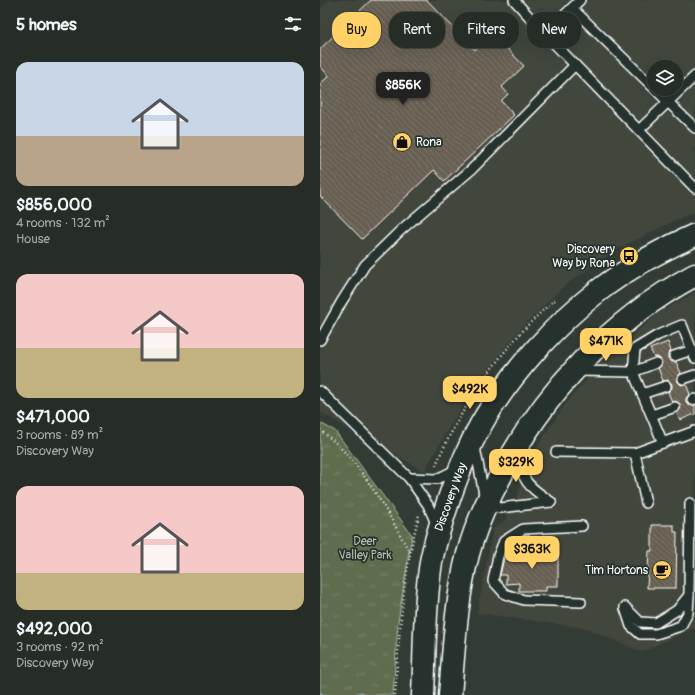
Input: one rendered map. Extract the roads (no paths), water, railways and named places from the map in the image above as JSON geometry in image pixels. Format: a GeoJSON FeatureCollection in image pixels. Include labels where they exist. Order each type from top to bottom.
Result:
{"type":"FeatureCollection","features":[{"type":"Feature","properties":{"kind":"street","name":"Discovery Way"},"geometry":{"type":"LineString","coordinates":[[423,695],[428,591],[431,562],[438,528],[460,468],[486,416],[504,390],[557,327],[598,291],[645,260],[695,235]]}},
{"type":"Feature","properties":{"kind":"street"},"geometry":{"type":"LineString","coordinates":[[450,695],[455,626],[460,585],[476,528],[516,446],[551,398],[573,371],[597,346],[622,323],[652,300],[695,275]]}},
{"type":"Feature","properties":{"kind":"lane"},"geometry":{"type":"LineString","coordinates":[[514,0],[527,14]]}},
{"type":"Feature","properties":{"kind":"lane"},"geometry":{"type":"LineString","coordinates":[[568,12],[580,0]]}},
{"type":"Feature","properties":{"kind":"lane"},"geometry":{"type":"LineString","coordinates":[[572,8],[647,82]]}},
{"type":"Feature","properties":{"kind":"lane"},"geometry":{"type":"LineString","coordinates":[[559,48],[695,188]]}},
{"type":"Feature","properties":{"kind":"lane"},"geometry":{"type":"LineString","coordinates":[[320,340],[342,301],[365,265],[401,230],[472,168],[575,65]]}},
{"type":"Feature","properties":{"kind":"lane"},"geometry":{"type":"LineString","coordinates":[[639,130],[695,76]]}},
{"type":"Feature","properties":{"kind":"lane"},"geometry":{"type":"LineString","coordinates":[[662,96],[695,128]]}},
{"type":"Feature","properties":{"kind":"lane"},"geometry":{"type":"LineString","coordinates":[[662,443],[652,415],[633,372],[635,349],[658,335],[682,325],[693,354],[674,356]]}},
{"type":"Feature","properties":{"kind":"lane"},"geometry":{"type":"LineString","coordinates":[[573,371],[633,372],[656,363]]}},
{"type":"Feature","properties":{"kind":"lane"},"geometry":{"type":"LineString","coordinates":[[683,379],[695,374]]}},
{"type":"Feature","properties":{"kind":"lane"},"geometry":{"type":"LineString","coordinates":[[642,394],[666,386]]}},
{"type":"Feature","properties":{"kind":"lane"},"geometry":{"type":"LineString","coordinates":[[320,391],[409,478],[428,505],[438,528]]}},
{"type":"Feature","properties":{"kind":"lane"},"geometry":{"type":"LineString","coordinates":[[652,415],[675,407]]}},
{"type":"Feature","properties":{"kind":"lane"},"geometry":{"type":"LineString","coordinates":[[556,452],[635,453],[695,431]]}},
{"type":"Feature","properties":{"kind":"lane"},"geometry":{"type":"LineString","coordinates":[[473,440],[486,505],[500,508],[551,502],[527,483],[521,472],[516,446]]}},
{"type":"Feature","properties":{"kind":"lane"},"geometry":{"type":"LineString","coordinates":[[635,453],[646,503]]}},
{"type":"Feature","properties":{"kind":"lane"},"geometry":{"type":"LineString","coordinates":[[409,478],[437,479],[460,468]]}},
{"type":"Feature","properties":{"kind":"lane"},"geometry":{"type":"LineString","coordinates":[[689,595],[677,610],[656,623],[640,622],[625,607],[631,626],[640,634],[656,634],[681,626],[688,613],[689,595],[690,503]]}},
{"type":"Feature","properties":{"kind":"lane"},"geometry":{"type":"LineString","coordinates":[[582,526],[523,529],[504,540],[498,556],[493,581],[505,594],[524,600],[582,602]]}},
{"type":"Feature","properties":{"kind":"waterway"},"geometry":{"type":"LineString","coordinates":[[358,695],[362,694]]}},
{"type":"Feature","properties":{"kind":"place","name":"Rona"},"geometry":{"type":"Point","coordinates":[402,142]}},
{"type":"Feature","properties":{"kind":"place","name":"Discovery Way by Rona"},"geometry":{"type":"Point","coordinates":[629,256]}},
{"type":"Feature","properties":{"kind":"place","name":"Tim Hortons"},"geometry":{"type":"Point","coordinates":[662,570]}},
{"type":"Feature","properties":{"kind":"park label","name":"Deer Valley Park"},"geometry":{"type":"Point","coordinates":[365,548]}}]}
